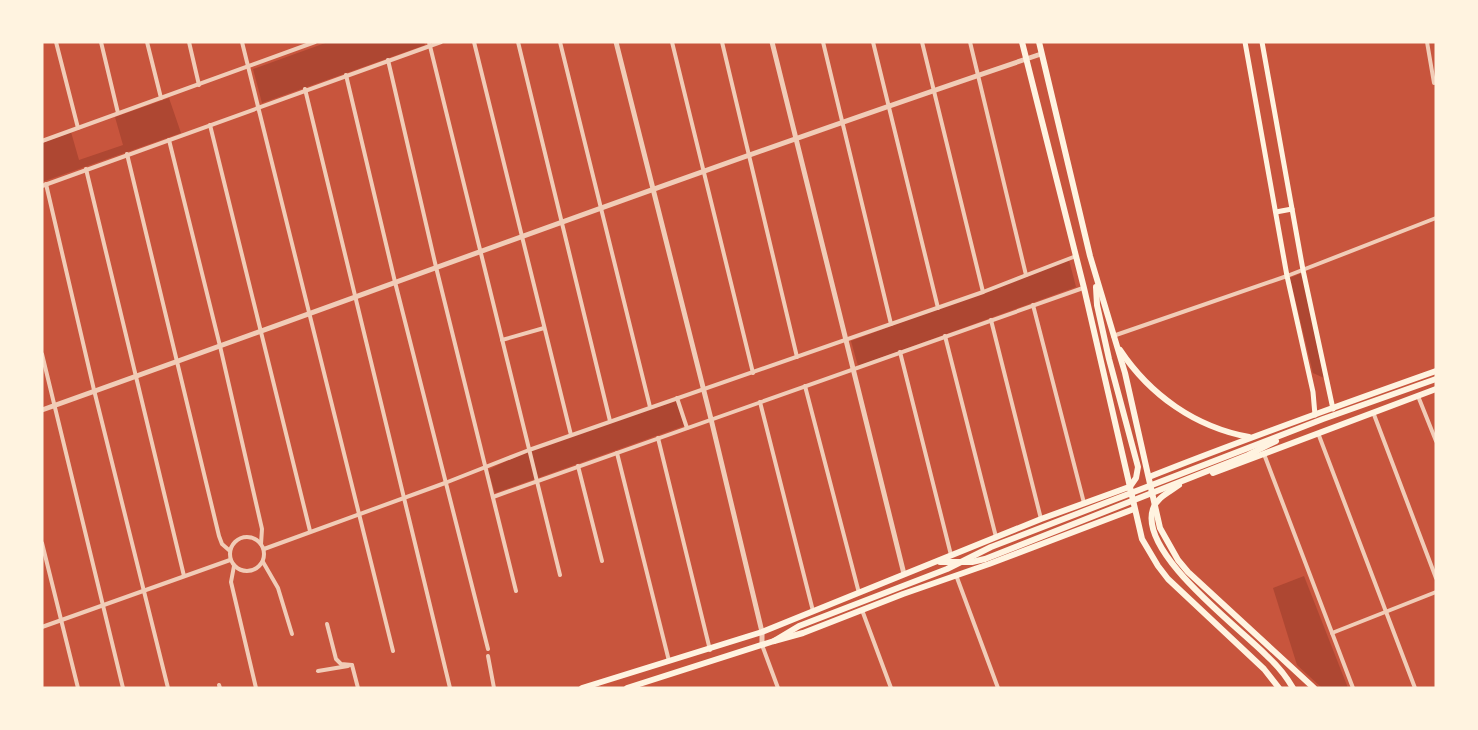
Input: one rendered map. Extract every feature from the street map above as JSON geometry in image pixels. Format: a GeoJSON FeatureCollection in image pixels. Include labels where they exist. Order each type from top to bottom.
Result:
{"type":"FeatureCollection","features":[{"type":"Feature","properties":{"kind":"main road"},"geometry":{"type":"LineString","coordinates":[[1022,42],[1084,288],[1142,539],[1158,567],[1168,579],[1269,674],[1279,688]]}},
{"type":"Feature","properties":{"kind":"main road"},"geometry":{"type":"LineString","coordinates":[[1039,42],[1096,280],[1125,373],[1160,528],[1188,572],[1314,688]]}},
{"type":"Feature","properties":{"kind":"main road"},"geometry":{"type":"LineString","coordinates":[[935,562],[972,562],[990,557],[1248,455],[1307,426],[1315,415],[1313,392],[1287,276],[1245,42]]}},
{"type":"Feature","properties":{"kind":"main road"},"geometry":{"type":"LineString","coordinates":[[1262,42],[1303,270],[1333,409]]}},
{"type":"Feature","properties":{"kind":"main road"},"geometry":{"type":"LineString","coordinates":[[1276,212],[1292,209]]}},
{"type":"Feature","properties":{"kind":"main road"},"geometry":{"type":"LineString","coordinates":[[1096,280],[1097,305],[1109,359],[1138,467],[1137,475],[1131,486],[1123,495],[1112,501]]}},
{"type":"Feature","properties":{"kind":"main road"},"geometry":{"type":"LineString","coordinates":[[1113,338],[1137,373],[1167,401],[1201,422],[1250,437]]}},
{"type":"Feature","properties":{"kind":"main road"},"geometry":{"type":"LineString","coordinates":[[1149,477],[1250,437],[1436,371]]}},
{"type":"Feature","properties":{"kind":"main road"},"geometry":{"type":"LineString","coordinates":[[774,641],[799,626],[947,569],[991,548],[1323,419],[1436,379]]}},
{"type":"Feature","properties":{"kind":"main road"},"geometry":{"type":"LineString","coordinates":[[1313,392],[1320,392],[1327,388]]}},
{"type":"Feature","properties":{"kind":"main road"},"geometry":{"type":"LineString","coordinates":[[1154,496],[1436,389]]}},
{"type":"Feature","properties":{"kind":"main road"},"geometry":{"type":"LineString","coordinates":[[1193,459],[1191,471],[1202,477]]}},
{"type":"Feature","properties":{"kind":"main road"},"geometry":{"type":"LineString","coordinates":[[1187,479],[1161,497],[1154,507],[1152,519],[1158,540],[1182,576],[1266,655],[1293,688]]}},
{"type":"Feature","properties":{"kind":"main road"},"geometry":{"type":"LineString","coordinates":[[582,688],[762,632],[1041,519],[1129,487]]}},
{"type":"Feature","properties":{"kind":"main road"},"geometry":{"type":"LineString","coordinates":[[1094,499],[1104,503],[1107,509],[1105,520]]}},
{"type":"Feature","properties":{"kind":"main road"},"geometry":{"type":"LineString","coordinates":[[620,677],[625,688],[803,633],[1134,510]]}},
{"type":"Feature","properties":{"kind":"street"},"geometry":{"type":"LineString","coordinates":[[56,42],[78,128]]}},
{"type":"Feature","properties":{"kind":"street"},"geometry":{"type":"LineString","coordinates":[[101,42],[118,113]]}},
{"type":"Feature","properties":{"kind":"street"},"geometry":{"type":"LineString","coordinates":[[147,42],[161,98]]}},
{"type":"Feature","properties":{"kind":"street"},"geometry":{"type":"LineString","coordinates":[[189,42],[199,85]]}},
{"type":"Feature","properties":{"kind":"street"},"geometry":{"type":"LineString","coordinates":[[242,42],[393,651]]}},
{"type":"Feature","properties":{"kind":"street"},"geometry":{"type":"LineString","coordinates":[[293,42],[295,49]]}},
{"type":"Feature","properties":{"kind":"street"},"geometry":{"type":"LineString","coordinates":[[42,141],[315,42]]}},
{"type":"Feature","properties":{"kind":"street"},"geometry":{"type":"LineString","coordinates":[[168,688],[44,185],[305,89],[441,42]]}},
{"type":"Feature","properties":{"kind":"street"},"geometry":{"type":"LineString","coordinates":[[474,42],[571,435]]}},
{"type":"Feature","properties":{"kind":"street"},"geometry":{"type":"LineString","coordinates":[[518,42],[610,422]]}},
{"type":"Feature","properties":{"kind":"street"},"geometry":{"type":"LineString","coordinates":[[561,42],[650,407]]}},
{"type":"Feature","properties":{"kind":"street"},"geometry":{"type":"LineString","coordinates":[[616,42],[711,420],[762,632],[762,645],[778,688]]}},
{"type":"Feature","properties":{"kind":"street"},"geometry":{"type":"LineString","coordinates":[[672,42],[753,372]]}},
{"type":"Feature","properties":{"kind":"street"},"geometry":{"type":"LineString","coordinates":[[722,42],[797,357]]}},
{"type":"Feature","properties":{"kind":"street"},"geometry":{"type":"LineString","coordinates":[[772,42],[904,574]]}},
{"type":"Feature","properties":{"kind":"street"},"geometry":{"type":"LineString","coordinates":[[824,42],[891,324]]}},
{"type":"Feature","properties":{"kind":"street"},"geometry":{"type":"LineString","coordinates":[[873,42],[938,308]]}},
{"type":"Feature","properties":{"kind":"street"},"geometry":{"type":"LineString","coordinates":[[922,42],[983,292]]}},
{"type":"Feature","properties":{"kind":"street"},"geometry":{"type":"LineString","coordinates":[[970,42],[1026,276]]}},
{"type":"Feature","properties":{"kind":"street"},"geometry":{"type":"LineString","coordinates":[[1427,42],[1434,82]]}},
{"type":"Feature","properties":{"kind":"street"},"geometry":{"type":"LineString","coordinates":[[430,44],[560,575]]}},
{"type":"Feature","properties":{"kind":"street"},"geometry":{"type":"LineString","coordinates":[[42,410],[704,171],[1041,54]]}},
{"type":"Feature","properties":{"kind":"street"},"geometry":{"type":"LineString","coordinates":[[388,60],[436,267],[516,591]]}},
{"type":"Feature","properties":{"kind":"street"},"geometry":{"type":"LineString","coordinates":[[346,75],[395,282],[488,650]]}},
{"type":"Feature","properties":{"kind":"street"},"geometry":{"type":"LineString","coordinates":[[305,89],[450,688]]}},
{"type":"Feature","properties":{"kind":"street"},"geometry":{"type":"LineString","coordinates":[[210,125],[310,531]]}},
{"type":"Feature","properties":{"kind":"street"},"geometry":{"type":"LineString","coordinates":[[169,140],[262,529],[263,562],[278,588],[292,634]]}},
{"type":"Feature","properties":{"kind":"street"},"geometry":{"type":"LineString","coordinates":[[128,154],[219,536],[222,544],[230,551]]}},
{"type":"Feature","properties":{"kind":"street"},"geometry":{"type":"LineString","coordinates":[[86,169],[184,576]]}},
{"type":"Feature","properties":{"kind":"street"},"geometry":{"type":"LineString","coordinates":[[1113,338],[1287,276],[1436,218]]}},
{"type":"Feature","properties":{"kind":"street"},"geometry":{"type":"LineString","coordinates":[[262,546],[359,514],[650,407],[983,292],[1076,256]]}},
{"type":"Feature","properties":{"kind":"street"},"geometry":{"type":"LineString","coordinates":[[493,497],[1084,288]]}},
{"type":"Feature","properties":{"kind":"street"},"geometry":{"type":"LineString","coordinates":[[1033,305],[1084,503]]}},
{"type":"Feature","properties":{"kind":"street"},"geometry":{"type":"LineString","coordinates":[[990,320],[1041,519]]}},
{"type":"Feature","properties":{"kind":"street"},"geometry":{"type":"LineString","coordinates":[[502,340],[544,328]]}},
{"type":"Feature","properties":{"kind":"street"},"geometry":{"type":"LineString","coordinates":[[945,336],[996,537]]}},
{"type":"Feature","properties":{"kind":"street"},"geometry":{"type":"LineString","coordinates":[[900,352],[951,556]]}},
{"type":"Feature","properties":{"kind":"street"},"geometry":{"type":"LineString","coordinates":[[42,354],[123,688]]}},
{"type":"Feature","properties":{"kind":"street"},"geometry":{"type":"LineString","coordinates":[[805,386],[859,593]]}},
{"type":"Feature","properties":{"kind":"street"},"geometry":{"type":"LineString","coordinates":[[1418,396],[1436,441]]}},
{"type":"Feature","properties":{"kind":"street"},"geometry":{"type":"LineString","coordinates":[[677,398],[687,428]]}},
{"type":"Feature","properties":{"kind":"street"},"geometry":{"type":"LineString","coordinates":[[760,402],[813,611]]}},
{"type":"Feature","properties":{"kind":"street"},"geometry":{"type":"LineString","coordinates":[[1373,412],[1436,578]]}},
{"type":"Feature","properties":{"kind":"street"},"geometry":{"type":"LineString","coordinates":[[1318,433],[1415,688]]}},
{"type":"Feature","properties":{"kind":"street"},"geometry":{"type":"LineString","coordinates":[[658,438],[710,650]]}},
{"type":"Feature","properties":{"kind":"street"},"geometry":{"type":"LineString","coordinates":[[617,453],[669,662]]}},
{"type":"Feature","properties":{"kind":"street"},"geometry":{"type":"LineString","coordinates":[[1264,454],[1353,688]]}},
{"type":"Feature","properties":{"kind":"street"},"geometry":{"type":"LineString","coordinates":[[579,466],[602,561]]}},
{"type":"Feature","properties":{"kind":"street"},"geometry":{"type":"LineString","coordinates":[[262,546],[256,540],[243,537],[232,545],[230,560],[239,570],[253,571],[263,562]]}},
{"type":"Feature","properties":{"kind":"street"},"geometry":{"type":"LineString","coordinates":[[42,543],[78,688]]}},
{"type":"Feature","properties":{"kind":"street"},"geometry":{"type":"LineString","coordinates":[[42,627],[230,560]]}},
{"type":"Feature","properties":{"kind":"street"},"geometry":{"type":"LineString","coordinates":[[234,566],[231,582],[256,688]]}},
{"type":"Feature","properties":{"kind":"street"},"geometry":{"type":"LineString","coordinates":[[956,575],[998,688]]}},
{"type":"Feature","properties":{"kind":"street"},"geometry":{"type":"LineString","coordinates":[[1332,633],[1436,592]]}},
{"type":"Feature","properties":{"kind":"street"},"geometry":{"type":"LineString","coordinates":[[862,610],[891,688]]}},
{"type":"Feature","properties":{"kind":"street"},"geometry":{"type":"LineString","coordinates":[[327,624],[336,658],[341,663],[352,665]]}},
{"type":"Feature","properties":{"kind":"street"},"geometry":{"type":"LineString","coordinates":[[488,656],[494,688]]}},
{"type":"Feature","properties":{"kind":"street"},"geometry":{"type":"LineString","coordinates":[[318,671],[352,665]]}},
{"type":"Feature","properties":{"kind":"street"},"geometry":{"type":"LineString","coordinates":[[352,665],[358,688]]}},
{"type":"Feature","properties":{"kind":"shaded area"},"geometry":{"type":"Polygon","coordinates":[[[328,42],[424,42],[425,45],[262,103],[253,69],[328,42]]]}},
{"type":"Feature","properties":{"kind":"shaded area"},"geometry":{"type":"Polygon","coordinates":[[[169,98],[181,133],[42,182],[42,143],[71,132],[79,160],[123,145],[115,117],[169,98]]]}},
{"type":"Feature","properties":{"kind":"shaded area"},"geometry":{"type":"Polygon","coordinates":[[[1069,260],[1076,287],[858,366],[851,341],[1069,260]]]}},
{"type":"Feature","properties":{"kind":"shaded area"},"geometry":{"type":"Polygon","coordinates":[[[1302,273],[1324,378],[1313,373],[1290,278],[1302,273]]]}},
{"type":"Feature","properties":{"kind":"shaded area"},"geometry":{"type":"Polygon","coordinates":[[[677,401],[684,426],[495,493],[488,470],[557,440],[677,401]]]}},
{"type":"Feature","properties":{"kind":"shaded area"},"geometry":{"type":"Polygon","coordinates":[[[1304,576],[1348,688],[1322,688],[1297,665],[1273,588],[1304,576]]]}}]}
